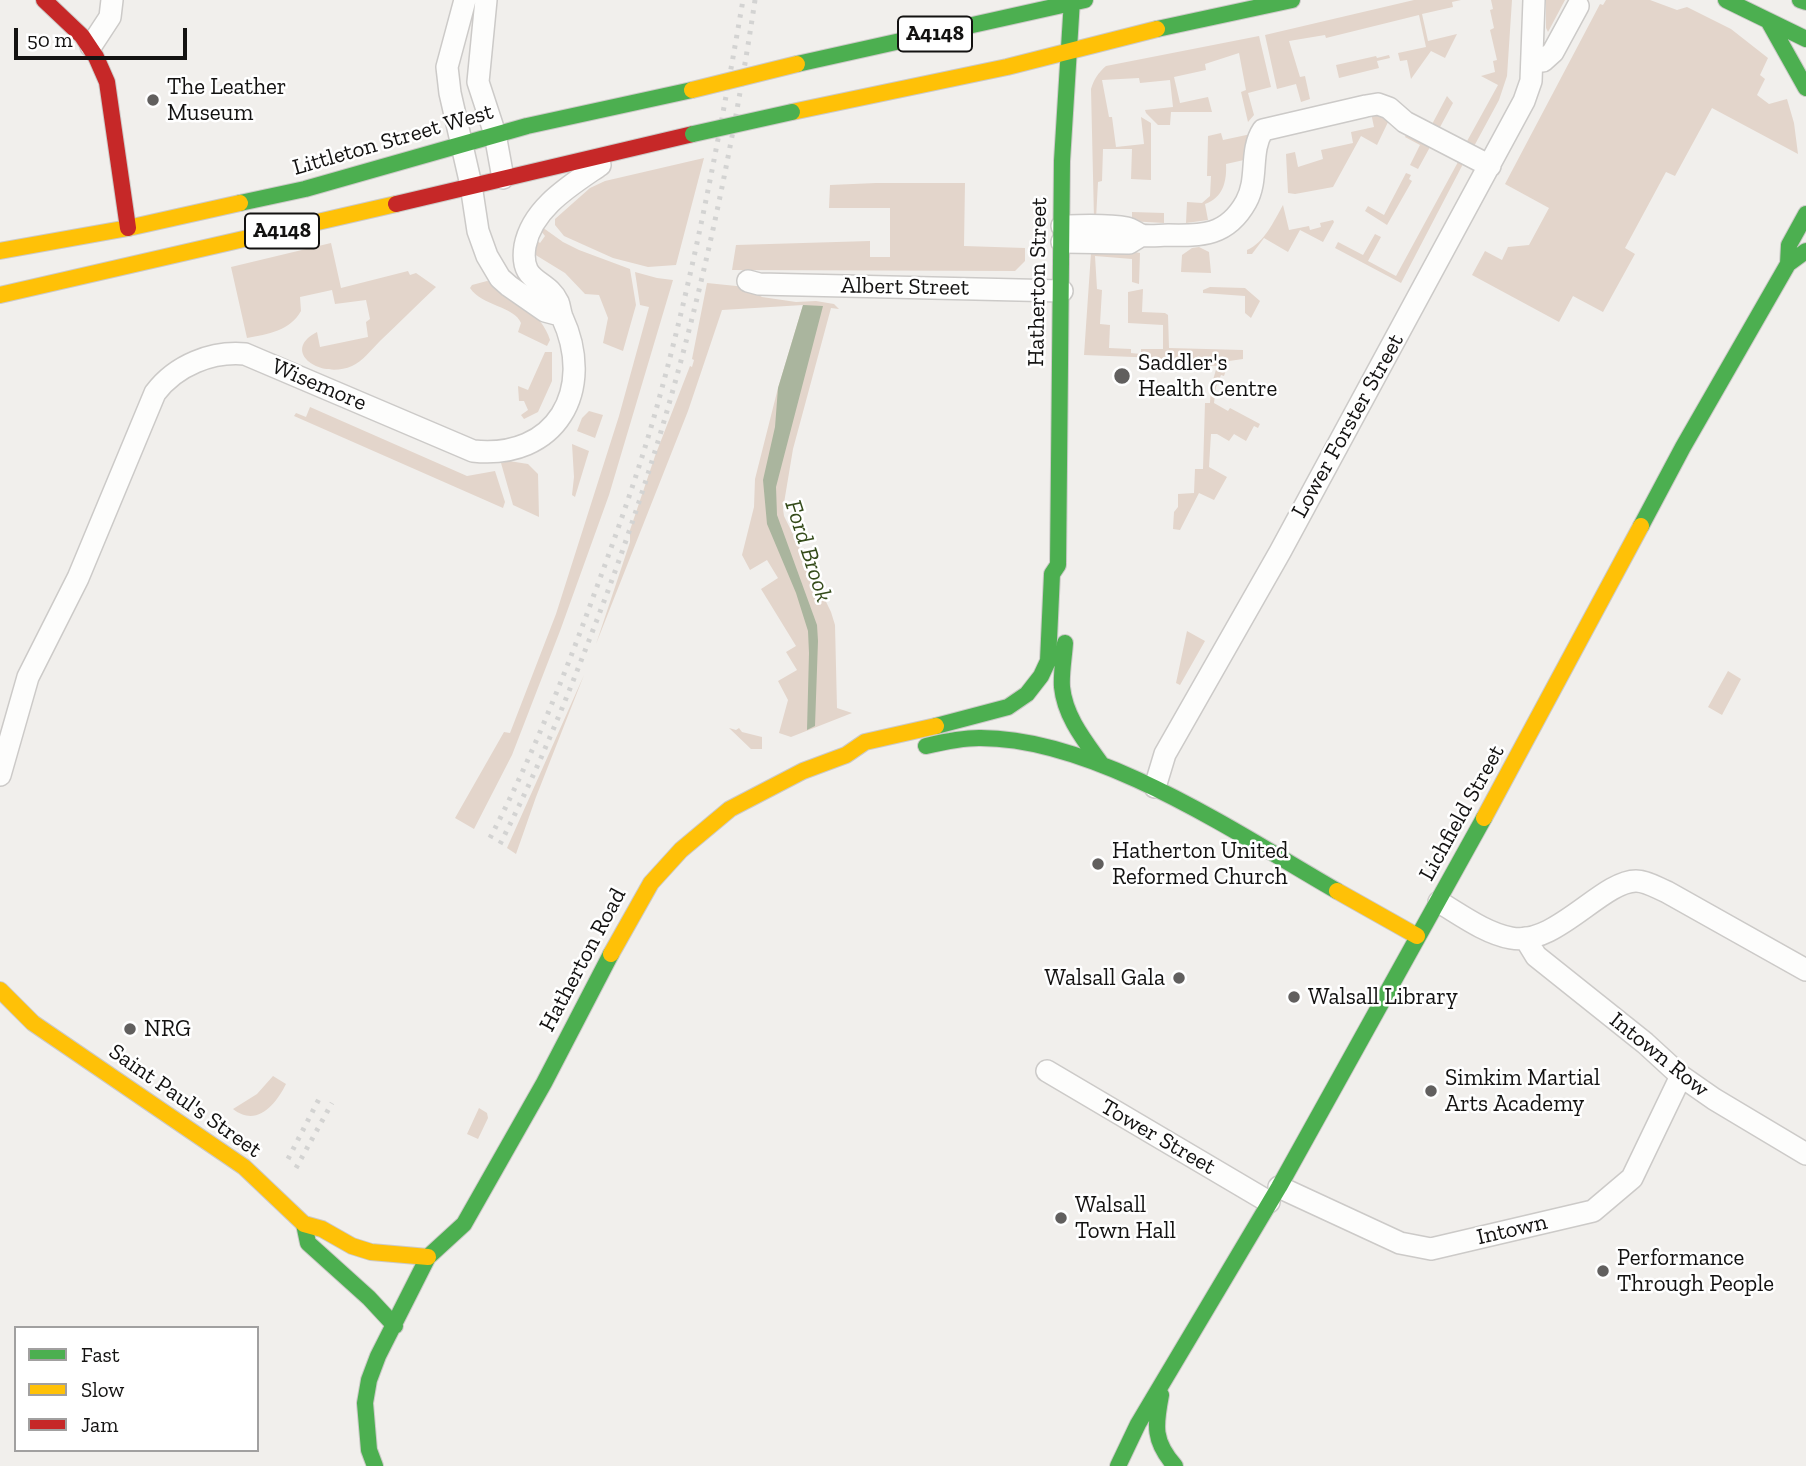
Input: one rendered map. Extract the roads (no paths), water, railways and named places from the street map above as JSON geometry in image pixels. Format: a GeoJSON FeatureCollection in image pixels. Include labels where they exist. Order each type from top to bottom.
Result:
{"type":"FeatureCollection","features":[{"type":"Feature","properties":{"kind":"main road"},"geometry":{"type":"LineString","coordinates":[[44,0],[70,22],[90,46],[107,82],[128,228],[92,274]]}},
{"type":"Feature","properties":{"kind":"main road","name":"A4148"},"geometry":{"type":"LineString","coordinates":[[1,294],[198,251],[621,150],[1007,67],[1135,34],[1292,0]]}},
{"type":"Feature","properties":{"kind":"main road"},"geometry":{"type":"LineString","coordinates":[[1726,0],[1806,39]]}},
{"type":"Feature","properties":{"kind":"main road"},"geometry":{"type":"LineString","coordinates":[[1800,0],[1806,2]]}},
{"type":"Feature","properties":{"kind":"main road","name":"Littleton Street West"},"geometry":{"type":"LineString","coordinates":[[0,251],[128,228],[305,189],[495,134],[1076,1]]}},
{"type":"Feature","properties":{"kind":"main road","name":"Hatherton Street"},"geometry":{"type":"LineString","coordinates":[[1034,687],[1048,661],[1052,574],[1058,565],[1063,122],[1076,1]]}},
{"type":"Feature","properties":{"kind":"main road"},"geometry":{"type":"LineString","coordinates":[[1769,22],[1806,88]]}},
{"type":"Feature","properties":{"kind":"main road"},"geometry":{"type":"LineString","coordinates":[[1805,199],[1806,215]]}},
{"type":"Feature","properties":{"kind":"main road","name":"Lichfield Street"},"geometry":{"type":"LineString","coordinates":[[1788,264],[1789,244],[1806,215]]}},
{"type":"Feature","properties":{"kind":"main road","name":"Lichfield Street"},"geometry":{"type":"LineString","coordinates":[[1118,1466],[1132,1434],[1274,1194],[1417,936],[1439,902],[1683,447],[1788,264],[1806,251]]}},
{"type":"Feature","properties":{"kind":"main road","name":"Hatherton Street"},"geometry":{"type":"LineString","coordinates":[[1058,565],[1065,573],[1063,699],[1078,731],[1102,765]]}},
{"type":"Feature","properties":{"kind":"main road","name":"Hatherton Road"},"geometry":{"type":"LineString","coordinates":[[428,1256],[464,1224],[544,1083],[633,912],[659,873],[681,850],[730,809],[803,771],[846,755],[865,742],[995,712],[1019,701],[1034,687]]}},
{"type":"Feature","properties":{"kind":"main road","name":"Hatherton Road"},"geometry":{"type":"LineString","coordinates":[[846,755],[868,756],[982,738],[1043,746],[1102,765],[1154,787],[1417,936]]}},
{"type":"Feature","properties":{"kind":"main road","name":"Saint Paul's Street"},"geometry":{"type":"LineString","coordinates":[[0,990],[33,1023],[244,1167],[304,1224],[322,1229],[352,1246],[371,1252],[428,1256]]}},
{"type":"Feature","properties":{"kind":"main road","name":"Saint Paul's Street"},"geometry":{"type":"LineString","coordinates":[[0,1016],[33,1023]]}},
{"type":"Feature","properties":{"kind":"main road","name":"Saint Paul's Street"},"geometry":{"type":"LineString","coordinates":[[304,1224],[308,1242],[395,1326]]}},
{"type":"Feature","properties":{"kind":"main road"},"geometry":{"type":"LineString","coordinates":[[375,1466],[369,1450],[365,1403],[369,1380],[378,1356],[428,1256]]}},
{"type":"Feature","properties":{"kind":"main road","name":"Lichfield Street"},"geometry":{"type":"LineString","coordinates":[[1165,1377],[1156,1432],[1162,1453],[1175,1466]]}},
{"type":"Feature","properties":{"kind":"street"},"geometry":{"type":"LineString","coordinates":[[90,46],[110,17],[112,0]]}},
{"type":"Feature","properties":{"kind":"street"},"geometry":{"type":"LineString","coordinates":[[465,0],[447,67],[482,246],[500,278],[545,311],[561,315]]}},
{"type":"Feature","properties":{"kind":"street"},"geometry":{"type":"LineString","coordinates":[[486,0],[478,82],[495,134],[503,178]]}},
{"type":"Feature","properties":{"kind":"street","name":"Lower Forster Street"},"geometry":{"type":"LineString","coordinates":[[1154,787],[1165,754],[1230,643],[1524,101],[1531,80],[1533,61],[1534,0]]}},
{"type":"Feature","properties":{"kind":"street"},"geometry":{"type":"LineString","coordinates":[[1533,61],[1542,61],[1553,52],[1578,6]]}},
{"type":"Feature","properties":{"kind":"street"},"geometry":{"type":"LineString","coordinates":[[1062,234],[1129,243],[1142,235],[1204,236],[1225,226],[1246,203],[1254,185],[1258,137],[1263,130],[1378,104],[1389,108],[1413,126],[1490,166]]}},
{"type":"Feature","properties":{"kind":"street","name":"Wisemore"},"geometry":{"type":"LineString","coordinates":[[0,775],[28,677],[78,578],[155,393],[168,379],[206,358],[246,354],[473,451],[510,451],[539,438],[557,423],[569,397],[573,375],[572,351],[558,301],[528,272],[525,246],[533,224],[546,206],[621,150]]}},
{"type":"Feature","properties":{"kind":"street","name":"Albert Street"},"geometry":{"type":"LineString","coordinates":[[748,281],[759,284],[1062,291]]}},
{"type":"Feature","properties":{"kind":"street"},"geometry":{"type":"LineString","coordinates":[[1439,902],[1493,933],[1513,939],[1525,938],[1558,927],[1608,893],[1633,881],[1645,882],[1806,970]]}},
{"type":"Feature","properties":{"kind":"street","name":"Intown Row"},"geometry":{"type":"LineString","coordinates":[[1525,938],[1536,956],[1645,1043],[1681,1076],[1806,1154]]}},
{"type":"Feature","properties":{"kind":"street","name":"Tower Street"},"geometry":{"type":"LineString","coordinates":[[1047,1071],[1274,1194]]}},
{"type":"Feature","properties":{"kind":"street","name":"Intown"},"geometry":{"type":"LineString","coordinates":[[1274,1194],[1400,1243],[1431,1249],[1593,1211],[1632,1178],[1681,1076]]}},
{"type":"Feature","properties":{"kind":"railway"},"geometry":{"type":"LineString","coordinates":[[490,838],[527,761],[571,657],[623,515],[651,428],[695,251],[743,0]]}},
{"type":"Feature","properties":{"kind":"railway"},"geometry":{"type":"LineString","coordinates":[[500,844],[538,765],[593,630],[621,554],[671,399],[711,241],[755,0]]}},
{"type":"Feature","properties":{"kind":"railway"},"geometry":{"type":"LineString","coordinates":[[288,1159],[320,1097]]}},
{"type":"Feature","properties":{"kind":"railway"},"geometry":{"type":"LineString","coordinates":[[296,1168],[332,1103]]}},
{"type":"Feature","properties":{"kind":"place","name":"The Leather Museum"},"geometry":{"type":"Point","coordinates":[153,100]}},
{"type":"Feature","properties":{"kind":"place","name":"Saddler's Health Centre"},"geometry":{"type":"Point","coordinates":[1122,376]}},
{"type":"Feature","properties":{"kind":"place","name":"Hatherton United Reformed Church"},"geometry":{"type":"Point","coordinates":[1098,864]}},
{"type":"Feature","properties":{"kind":"place","name":"Walsall Gala"},"geometry":{"type":"Point","coordinates":[1179,978]}},
{"type":"Feature","properties":{"kind":"place","name":"Walsall Library"},"geometry":{"type":"Point","coordinates":[1294,997]}},
{"type":"Feature","properties":{"kind":"place","name":"NRG"},"geometry":{"type":"Point","coordinates":[130,1029]}},
{"type":"Feature","properties":{"kind":"place","name":"Simkim Martial Arts Academy"},"geometry":{"type":"Point","coordinates":[1431,1091]}},
{"type":"Feature","properties":{"kind":"place","name":"Walsall Town Hall"},"geometry":{"type":"Point","coordinates":[1061,1218]}},
{"type":"Feature","properties":{"kind":"place","name":"Performance Through People"},"geometry":{"type":"Point","coordinates":[1603,1271]}},
{"type":"Feature","properties":{"kind":"water label","name":"Ford Brook"},"geometry":{"type":"Point","coordinates":[808,551]}}]}
